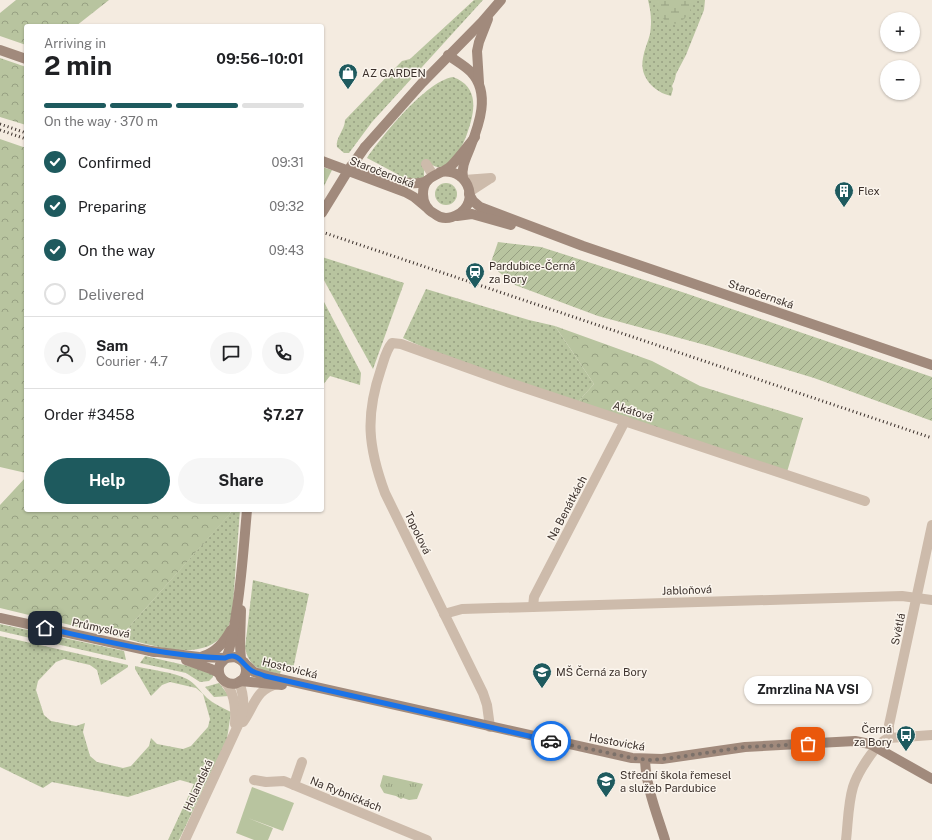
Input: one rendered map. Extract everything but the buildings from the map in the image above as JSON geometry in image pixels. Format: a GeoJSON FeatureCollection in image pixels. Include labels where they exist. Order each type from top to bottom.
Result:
{"type":"FeatureCollection","features":[{"type":"Feature","properties":{"kind":"main road"},"geometry":{"type":"LineString","coordinates":[[324,210],[365,147],[448,55],[501,0]]}},
{"type":"Feature","properties":{"kind":"main road"},"geometry":{"type":"LineString","coordinates":[[463,179],[464,163],[480,121],[482,109],[477,46],[491,12]]}},
{"type":"Feature","properties":{"kind":"main road"},"geometry":{"type":"LineString","coordinates":[[0,50],[24,58]]}},
{"type":"Feature","properties":{"kind":"main road"},"geometry":{"type":"LineString","coordinates":[[448,55],[470,71],[480,89]]}},
{"type":"Feature","properties":{"kind":"main road"},"geometry":{"type":"LineString","coordinates":[[434,176],[451,172],[457,174],[468,185],[468,203],[464,209],[453,217],[440,217],[429,210],[425,204],[423,189],[434,176],[451,166],[474,137]]}},
{"type":"Feature","properties":{"kind":"main road","name":"Staročernská"},"geometry":{"type":"LineString","coordinates":[[324,157],[404,183],[420,184],[434,176]]}},
{"type":"Feature","properties":{"kind":"main road","name":"Staročernská"},"geometry":{"type":"LineString","coordinates":[[324,162],[405,192],[414,197],[429,210]]}},
{"type":"Feature","properties":{"kind":"main road","name":"Staročernská"},"geometry":{"type":"LineString","coordinates":[[469,193],[475,204],[483,208],[582,246],[932,365]]}},
{"type":"Feature","properties":{"kind":"main road","name":"Staročernská"},"geometry":{"type":"LineString","coordinates":[[453,217],[463,214],[475,215],[582,246]]}},
{"type":"Feature","properties":{"kind":"main road","name":"Hostovická"},"geometry":{"type":"LineString","coordinates":[[247,512],[241,578],[235,618],[231,642],[225,658],[220,665],[222,677],[230,684],[240,682],[278,684],[333,692]]}},
{"type":"Feature","properties":{"kind":"main road","name":"Hostovická"},"geometry":{"type":"LineString","coordinates":[[240,682],[246,671],[240,650],[242,623],[241,578]]}},
{"type":"Feature","properties":{"kind":"main road","name":"Průmyslová"},"geometry":{"type":"LineString","coordinates":[[0,618],[150,651],[211,668],[222,677]]}},
{"type":"Feature","properties":{"kind":"main road"},"geometry":{"type":"LineString","coordinates":[[199,657],[211,653],[222,642],[229,634],[235,618]]}},
{"type":"Feature","properties":{"kind":"main road","name":"Průmyslová"},"geometry":{"type":"LineString","coordinates":[[150,651],[199,657],[225,658]]}},
{"type":"Feature","properties":{"kind":"main road","name":"Hostovická"},"geometry":{"type":"LineString","coordinates":[[225,658],[232,656],[243,661],[251,670],[257,673],[333,692],[613,755],[645,760],[672,758],[745,747],[855,741],[865,742],[932,779]]}},
{"type":"Feature","properties":{"kind":"main road"},"geometry":{"type":"LineString","coordinates":[[645,760],[649,787],[665,840]]}},
{"type":"Feature","properties":{"kind":"street"},"geometry":{"type":"LineString","coordinates":[[426,164],[434,176]]}},
{"type":"Feature","properties":{"kind":"street"},"geometry":{"type":"LineString","coordinates":[[463,179],[491,178],[469,193]]}},
{"type":"Feature","properties":{"kind":"street","name":"Akátová"},"geometry":{"type":"LineString","coordinates":[[394,343],[401,344],[510,383],[865,500]]}},
{"type":"Feature","properties":{"kind":"street","name":"Topolová"},"geometry":{"type":"LineString","coordinates":[[394,343],[389,346],[387,351],[373,396],[370,427],[372,454],[385,493],[483,693],[487,705],[490,727]]}},
{"type":"Feature","properties":{"kind":"street","name":"Na Benátkách"},"geometry":{"type":"LineString","coordinates":[[533,607],[534,597],[625,421]]}},
{"type":"Feature","properties":{"kind":"street","name":"Světlá"},"geometry":{"type":"LineString","coordinates":[[889,738],[889,725],[932,525]]}},
{"type":"Feature","properties":{"kind":"street","name":"Jabloňová"},"geometry":{"type":"LineString","coordinates":[[444,614],[462,610],[533,607],[902,596],[932,600]]}},
{"type":"Feature","properties":{"kind":"street","name":"Holandská"},"geometry":{"type":"LineString","coordinates":[[222,677],[231,692],[235,706],[235,726],[232,741]]}},
{"type":"Feature","properties":{"kind":"street","name":"Holandská"},"geometry":{"type":"LineString","coordinates":[[185,840],[232,741],[242,714],[243,696],[240,682]]}},
{"type":"Feature","properties":{"kind":"street","name":"Holandská"},"geometry":{"type":"LineString","coordinates":[[232,741],[261,692],[268,687],[278,684]]}},
{"type":"Feature","properties":{"kind":"street"},"geometry":{"type":"LineString","coordinates":[[846,840],[853,787],[859,773],[876,748],[881,742],[889,738],[932,735]]}},
{"type":"Feature","properties":{"kind":"street"},"geometry":{"type":"LineString","coordinates":[[294,785],[302,762]]}},
{"type":"Feature","properties":{"kind":"street","name":"Na Rybníčkách"},"geometry":{"type":"LineString","coordinates":[[254,780],[266,782],[284,781],[427,840]]}},
{"type":"Feature","properties":{"kind":"green space"},"geometry":{"type":"Polygon","coordinates":[[[16,0],[109,0],[79,24],[24,24],[24,44],[0,36],[0,13],[16,0]]]}},
{"type":"Feature","properties":{"kind":"green space"},"geometry":{"type":"Polygon","coordinates":[[[474,0],[483,0],[372,122],[349,153],[344,153],[337,147],[337,140],[345,124],[345,120],[402,61],[410,59],[474,0]]]}},
{"type":"Feature","properties":{"kind":"green space"},"geometry":{"type":"Polygon","coordinates":[[[648,0],[705,0],[704,10],[686,55],[676,74],[672,86],[673,89],[671,96],[659,91],[649,83],[643,71],[642,65],[644,52],[650,34],[651,25],[648,0]]]}},
{"type":"Feature","properties":{"kind":"green space"},"geometry":{"type":"Polygon","coordinates":[[[655,0],[692,0],[692,4],[688,14],[678,24],[667,23],[660,15],[655,0]]]}},
{"type":"Feature","properties":{"kind":"green space"},"geometry":{"type":"Polygon","coordinates":[[[0,58],[24,66],[24,124],[0,117],[0,58]]]}},
{"type":"Feature","properties":{"kind":"green space"},"geometry":{"type":"Polygon","coordinates":[[[453,77],[462,81],[468,87],[473,101],[473,109],[470,126],[461,148],[448,164],[442,167],[432,165],[424,170],[424,177],[419,179],[398,179],[399,175],[367,158],[394,124],[418,99],[430,88],[453,77]]]}},
{"type":"Feature","properties":{"kind":"green space"},"geometry":{"type":"Polygon","coordinates":[[[0,139],[24,147],[24,473],[0,467],[0,139]]]}},
{"type":"Feature","properties":{"kind":"green space"},"geometry":{"type":"Polygon","coordinates":[[[324,168],[332,170],[324,186],[324,168]]]}},
{"type":"Feature","properties":{"kind":"green space"},"geometry":{"type":"Polygon","coordinates":[[[446,183],[454,186],[457,194],[454,202],[446,205],[438,202],[435,194],[438,186],[446,183]]]}},
{"type":"Feature","properties":{"kind":"green space"},"geometry":{"type":"Polygon","coordinates":[[[498,242],[541,247],[682,292],[932,377],[932,421],[814,378],[709,346],[598,316],[515,285],[490,265],[498,242]]]}},
{"type":"Feature","properties":{"kind":"green space"},"geometry":{"type":"Polygon","coordinates":[[[324,258],[404,283],[373,369],[324,280],[324,258]]]}},
{"type":"Feature","properties":{"kind":"green space"},"geometry":{"type":"Polygon","coordinates":[[[426,289],[529,320],[555,326],[594,384],[577,403],[447,358],[403,338],[426,289]]]}},
{"type":"Feature","properties":{"kind":"green space"},"geometry":{"type":"Polygon","coordinates":[[[324,302],[361,373],[360,385],[330,376],[324,384],[324,302]]]}},
{"type":"Feature","properties":{"kind":"green space"},"geometry":{"type":"Polygon","coordinates":[[[555,326],[652,361],[700,386],[803,418],[787,472],[577,403],[594,384],[555,326]]]}},
{"type":"Feature","properties":{"kind":"green space"},"geometry":{"type":"Polygon","coordinates":[[[24,479],[24,512],[231,512],[120,637],[0,608],[0,505],[24,479]]]}},
{"type":"Feature","properties":{"kind":"green space"},"geometry":{"type":"Polygon","coordinates":[[[231,512],[240,512],[232,611],[230,622],[225,633],[215,642],[203,648],[190,650],[176,650],[120,637],[231,512]]]}},
{"type":"Feature","properties":{"kind":"green space"},"geometry":{"type":"Polygon","coordinates":[[[253,580],[309,594],[293,669],[282,667],[280,674],[261,670],[253,664],[247,655],[245,648],[253,580]]]}},
{"type":"Feature","properties":{"kind":"green space"},"geometry":{"type":"Polygon","coordinates":[[[0,624],[124,651],[126,660],[0,631],[0,624]]]}},
{"type":"Feature","properties":{"kind":"green space"},"geometry":{"type":"Polygon","coordinates":[[[0,636],[128,665],[128,667],[101,685],[97,670],[90,665],[64,659],[56,662],[38,681],[36,690],[44,715],[51,721],[76,726],[85,723],[83,732],[90,756],[97,762],[123,768],[131,766],[149,746],[151,738],[157,744],[183,749],[191,746],[208,727],[210,719],[203,694],[196,688],[170,682],[162,685],[151,696],[135,669],[135,666],[169,673],[187,679],[195,685],[207,698],[231,712],[227,739],[179,840],[168,840],[194,784],[180,780],[128,797],[52,782],[43,788],[0,767],[0,636]]]}},
{"type":"Feature","properties":{"kind":"green space"},"geometry":{"type":"Polygon","coordinates":[[[145,656],[202,669],[213,675],[213,677],[209,681],[200,682],[186,673],[140,663],[145,656]]]}},
{"type":"Feature","properties":{"kind":"green space"},"geometry":{"type":"Polygon","coordinates":[[[219,683],[229,696],[214,697],[205,687],[219,683]]]}},
{"type":"Feature","properties":{"kind":"green space"},"geometry":{"type":"Polygon","coordinates":[[[383,775],[423,784],[417,799],[401,799],[384,793],[380,786],[383,775]]]}},
{"type":"Feature","properties":{"kind":"green space"},"geometry":{"type":"Polygon","coordinates":[[[252,787],[294,803],[283,831],[248,818],[273,828],[268,840],[254,840],[236,833],[252,787]]]}},
{"type":"Feature","properties":{"kind":"railway"},"geometry":{"type":"LineString","coordinates":[[0,124],[24,132]]}},
{"type":"Feature","properties":{"kind":"railway"},"geometry":{"type":"LineString","coordinates":[[0,130],[24,138]]}},
{"type":"Feature","properties":{"kind":"railway"},"geometry":{"type":"LineString","coordinates":[[324,233],[932,438]]}},
{"type":"Feature","properties":{"kind":"way so far"},"geometry":{"type":"LineString","coordinates":[[551,741],[613,755],[645,760],[662,760],[745,747],[808,744]]}},
{"type":"Feature","properties":{"kind":"place","name":"AZ GARDEN"},"geometry":{"type":"Point","coordinates":[348,90]}},
{"type":"Feature","properties":{"kind":"place","name":"Flex"},"geometry":{"type":"Point","coordinates":[844,208]}},
{"type":"Feature","properties":{"kind":"place","name":"Pardubice-Černá za Bory"},"geometry":{"type":"Point","coordinates":[475,289]}},
{"type":"Feature","properties":{"kind":"place","name":"MŠ Černá za Bory"},"geometry":{"type":"Point","coordinates":[542,689]}},
{"type":"Feature","properties":{"kind":"place","name":"Zmrzlina NA VSI"},"geometry":{"type":"Point","coordinates":[808,744]}},
{"type":"Feature","properties":{"kind":"place","name":"Černá za Bory"},"geometry":{"type":"Point","coordinates":[906,752]}},
{"type":"Feature","properties":{"kind":"place","name":"Střední škola řemesel a služeb Pardubice"},"geometry":{"type":"Point","coordinates":[606,798]}},
{"type":"Feature","properties":{"kind":"route"},"geometry":{"type":"LineString","coordinates":[[45,628],[150,651],[199,657],[225,658],[232,656],[241,660],[251,670],[265,676],[551,741]]}}]}
